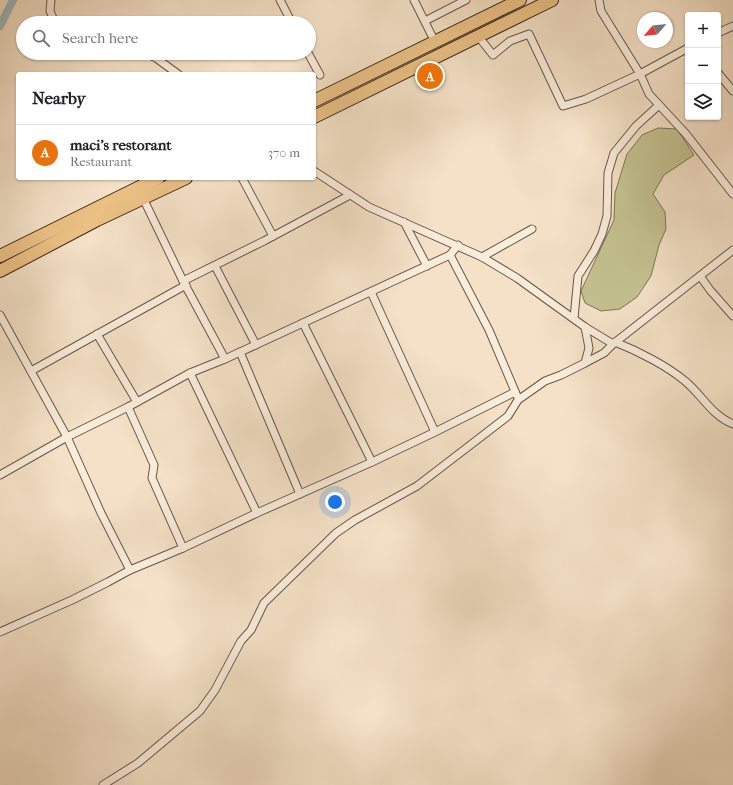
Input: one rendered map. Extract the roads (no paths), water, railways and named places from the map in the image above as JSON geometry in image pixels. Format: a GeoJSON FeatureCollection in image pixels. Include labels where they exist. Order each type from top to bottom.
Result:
{"type":"FeatureCollection","features":[{"type":"Feature","properties":{"kind":"main road"},"geometry":{"type":"LineString","coordinates":[[316,100],[520,0]]}},
{"type":"Feature","properties":{"kind":"main road"},"geometry":{"type":"LineString","coordinates":[[316,116],[552,0]]}},
{"type":"Feature","properties":{"kind":"main road"},"geometry":{"type":"LineString","coordinates":[[0,256],[154,180]]}},
{"type":"Feature","properties":{"kind":"main road"},"geometry":{"type":"LineString","coordinates":[[0,271],[97,220],[182,180]]}},
{"type":"Feature","properties":{"kind":"street"},"geometry":{"type":"LineString","coordinates":[[51,0],[50,10],[52,16]]}},
{"type":"Feature","properties":{"kind":"street"},"geometry":{"type":"LineString","coordinates":[[280,0],[288,16]]}},
{"type":"Feature","properties":{"kind":"street"},"geometry":{"type":"LineString","coordinates":[[414,0],[435,42]]}},
{"type":"Feature","properties":{"kind":"street"},"geometry":{"type":"LineString","coordinates":[[425,21],[466,0]]}},
{"type":"Feature","properties":{"kind":"street"},"geometry":{"type":"LineString","coordinates":[[599,0],[601,11],[640,74],[649,94],[686,134],[733,194]]}},
{"type":"Feature","properties":{"kind":"street"},"geometry":{"type":"LineString","coordinates":[[721,32],[733,26]]}},
{"type":"Feature","properties":{"kind":"street"},"geometry":{"type":"LineString","coordinates":[[478,36],[493,55],[510,41],[529,34],[563,106],[586,100],[640,74],[685,50]]}},
{"type":"Feature","properties":{"kind":"street"},"geometry":{"type":"LineString","coordinates":[[159,60],[175,72]]}},
{"type":"Feature","properties":{"kind":"street"},"geometry":{"type":"LineString","coordinates":[[312,60],[320,75]]}},
{"type":"Feature","properties":{"kind":"street"},"geometry":{"type":"LineString","coordinates":[[721,77],[733,92]]}},
{"type":"Feature","properties":{"kind":"street"},"geometry":{"type":"LineString","coordinates":[[574,318],[578,276],[594,251],[602,234],[607,216],[608,173],[614,153],[636,126],[659,105]]}},
{"type":"Feature","properties":{"kind":"street"},"geometry":{"type":"LineString","coordinates":[[316,172],[369,207],[458,245],[482,257],[517,278],[585,327],[614,343],[632,349],[670,370],[686,381],[717,415],[733,424]]}},
{"type":"Feature","properties":{"kind":"street"},"geometry":{"type":"LineString","coordinates":[[243,180],[272,236]]}},
{"type":"Feature","properties":{"kind":"street"},"geometry":{"type":"LineString","coordinates":[[31,371],[184,283],[350,195]]}},
{"type":"Feature","properties":{"kind":"street"},"geometry":{"type":"LineString","coordinates":[[143,198],[184,283],[225,359]]}},
{"type":"Feature","properties":{"kind":"street"},"geometry":{"type":"LineString","coordinates":[[404,222],[427,266]]}},
{"type":"Feature","properties":{"kind":"street"},"geometry":{"type":"LineString","coordinates":[[482,257],[532,229]]}},
{"type":"Feature","properties":{"kind":"street"},"geometry":{"type":"LineString","coordinates":[[0,475],[67,437],[128,407],[190,373],[225,359],[427,266],[450,255],[458,245]]}},
{"type":"Feature","properties":{"kind":"street"},"geometry":{"type":"LineString","coordinates":[[104,785],[138,763],[200,711],[215,690],[241,641],[251,630],[264,603],[336,532],[417,486],[508,416],[518,400],[545,381],[561,375],[604,353],[614,343],[733,250]]}},
{"type":"Feature","properties":{"kind":"street"},"geometry":{"type":"LineString","coordinates":[[450,255],[489,330],[518,400]]}},
{"type":"Feature","properties":{"kind":"street"},"geometry":{"type":"LineString","coordinates":[[215,266],[256,345]]}},
{"type":"Feature","properties":{"kind":"street"},"geometry":{"type":"LineString","coordinates":[[700,276],[733,316]]}},
{"type":"Feature","properties":{"kind":"street"},"geometry":{"type":"LineString","coordinates":[[371,292],[436,432]]}},
{"type":"Feature","properties":{"kind":"street"},"geometry":{"type":"LineString","coordinates":[[0,315],[67,437],[101,513],[130,570]]}},
{"type":"Feature","properties":{"kind":"street"},"geometry":{"type":"LineString","coordinates":[[303,323],[372,462]]}},
{"type":"Feature","properties":{"kind":"street"},"geometry":{"type":"LineString","coordinates":[[584,363],[589,348],[585,327]]}},
{"type":"Feature","properties":{"kind":"street"},"geometry":{"type":"LineString","coordinates":[[97,334],[137,402]]}},
{"type":"Feature","properties":{"kind":"street"},"geometry":{"type":"LineString","coordinates":[[240,352],[300,494]]}},
{"type":"Feature","properties":{"kind":"street"},"geometry":{"type":"LineString","coordinates":[[190,373],[257,513]]}},
{"type":"Feature","properties":{"kind":"street"},"geometry":{"type":"LineString","coordinates":[[0,632],[72,600],[130,570],[183,548],[257,513],[372,462],[515,392]]}},
{"type":"Feature","properties":{"kind":"street"},"geometry":{"type":"LineString","coordinates":[[128,407],[154,465],[152,478],[183,548]]}},
{"type":"Feature","properties":{"kind":"waterway"},"geometry":{"type":"LineString","coordinates":[[0,26],[13,0]]}},
{"type":"Feature","properties":{"kind":"place","name":"maci's restorant"},"geometry":{"type":"Point","coordinates":[430,76]}}]}
